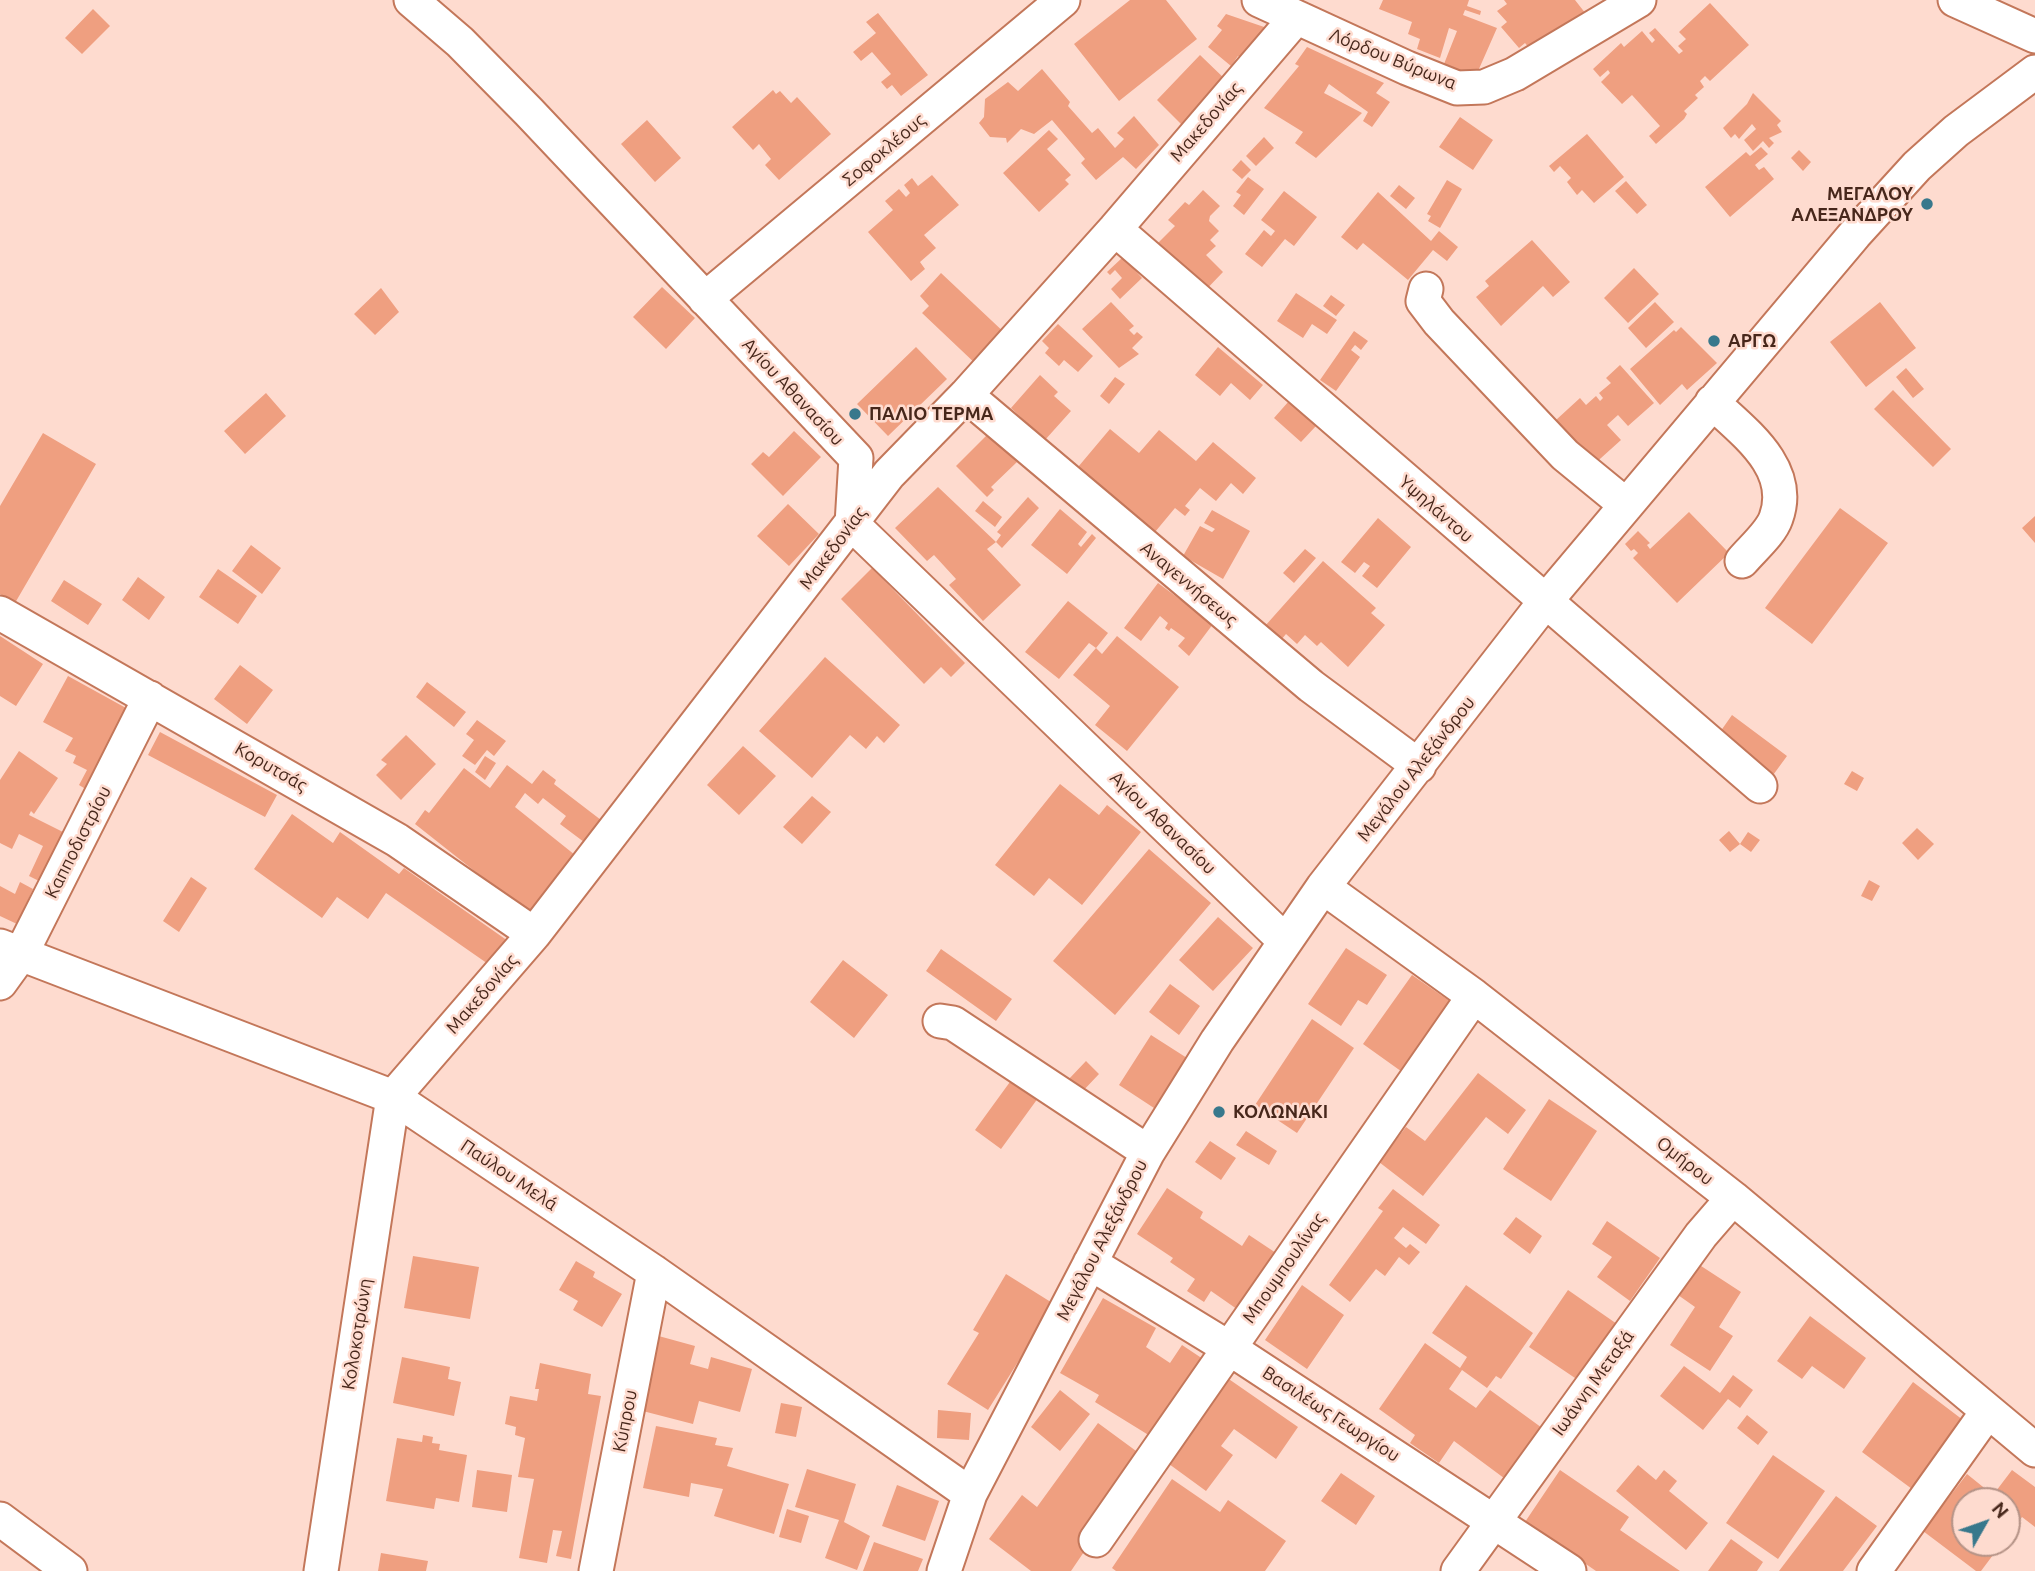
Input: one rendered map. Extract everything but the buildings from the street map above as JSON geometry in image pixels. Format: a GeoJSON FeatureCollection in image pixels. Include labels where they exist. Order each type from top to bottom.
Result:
{"type":"FeatureCollection","features":[{"type":"Feature","properties":{"kind":"street","name":"Αγίου Αθανασίου"},"geometry":{"type":"LineString","coordinates":[[411,0],[460,43],[529,113],[856,458],[852,524],[1286,941]]}},
{"type":"Feature","properties":{"kind":"street","name":"Σοφοκλέους"},"geometry":{"type":"LineString","coordinates":[[705,299],[1063,0]]}},
{"type":"Feature","properties":{"kind":"street"},"geometry":{"type":"LineString","coordinates":[[1259,0],[1295,19]]}},
{"type":"Feature","properties":{"kind":"street","name":"Λόρδου Βύρωνα"},"geometry":{"type":"LineString","coordinates":[[1295,19],[1457,88],[1484,87],[1515,75],[1639,0]]}},
{"type":"Feature","properties":{"kind":"street"},"geometry":{"type":"LineString","coordinates":[[1955,0],[2035,36]]}},
{"type":"Feature","properties":{"kind":"street","name":"Μακεδονίας"},"geometry":{"type":"LineString","coordinates":[[393,1097],[534,934],[889,474],[966,395],[1115,229],[1295,19]]}},
{"type":"Feature","properties":{"kind":"street","name":"Μεγάλου Αλεξάνδρου"},"geometry":{"type":"LineString","coordinates":[[944,1571],[970,1494],[1148,1152],[1217,1041],[1323,887],[1545,603],[1855,234],[1917,166],[1985,107],[2035,72]]}},
{"type":"Feature","properties":{"kind":"street","name":"Υψηλάντου"},"geometry":{"type":"LineString","coordinates":[[1115,229],[1760,786]]}},
{"type":"Feature","properties":{"kind":"street"},"geometry":{"type":"LineString","coordinates":[[1426,289],[1423,301],[1439,322],[1565,455],[1626,505]]}},
{"type":"Feature","properties":{"kind":"street","name":"Αναγεννήσεως"},"geometry":{"type":"LineString","coordinates":[[966,395],[1311,686],[1419,766]]}},
{"type":"Feature","properties":{"kind":"street"},"geometry":{"type":"LineString","coordinates":[[1712,402],[1766,456],[1782,483],[1776,520],[1742,561]]}},
{"type":"Feature","properties":{"kind":"street"},"geometry":{"type":"LineString","coordinates":[[856,458],[889,474]]}},
{"type":"Feature","properties":{"kind":"street","name":"Κορυτσάς"},"geometry":{"type":"LineString","coordinates":[[0,613],[397,840],[534,934]]}},
{"type":"Feature","properties":{"kind":"street","name":"Καπποδιστρίου"},"geometry":{"type":"LineString","coordinates":[[0,983],[11,950],[150,698]]}},
{"type":"Feature","properties":{"kind":"street","name":"Ομήρου"},"geometry":{"type":"LineString","coordinates":[[1323,887],[1474,996],[1733,1198],[2035,1450]]}},
{"type":"Feature","properties":{"kind":"street","name":"Παύλου Μελά"},"geometry":{"type":"LineString","coordinates":[[11,950],[393,1097],[654,1272],[970,1494]]}},
{"type":"Feature","properties":{"kind":"street","name":"Μπουμπουλίνας"},"geometry":{"type":"LineString","coordinates":[[1096,1540],[1474,996]]}},
{"type":"Feature","properties":{"kind":"street"},"geometry":{"type":"LineString","coordinates":[[940,1021],[953,1023],[1148,1152]]}},
{"type":"Feature","properties":{"kind":"street","name":"Κολοκοτρώνη"},"geometry":{"type":"LineString","coordinates":[[321,1571],[393,1097]]}},
{"type":"Feature","properties":{"kind":"street","name":"Ιωάννη Μεταξά"},"geometry":{"type":"LineString","coordinates":[[1458,1571],[1493,1519],[1702,1235],[1733,1198]]}},
{"type":"Feature","properties":{"kind":"street","name":"Βασιλέως Γεωργίου"},"geometry":{"type":"LineString","coordinates":[[1090,1263],[1229,1348],[1569,1571]]}},
{"type":"Feature","properties":{"kind":"street","name":"Κύπρου"},"geometry":{"type":"LineString","coordinates":[[596,1571],[654,1272]]}},
{"type":"Feature","properties":{"kind":"street"},"geometry":{"type":"LineString","coordinates":[[1874,1571],[1988,1411]]}},
{"type":"Feature","properties":{"kind":"street"},"geometry":{"type":"LineString","coordinates":[[0,1519],[70,1571]]}},
{"type":"Feature","properties":{"kind":"place","name":"ΜΕΓΑΛΟΥ ΑΛΕΞΑΝΔΡΟΥ"},"geometry":{"type":"Point","coordinates":[1927,204]}},
{"type":"Feature","properties":{"kind":"place","name":"ΑΡΓΩ"},"geometry":{"type":"Point","coordinates":[1714,341]}},
{"type":"Feature","properties":{"kind":"place","name":"ΠΑΛΙΟ ΤΕΡΜΑ"},"geometry":{"type":"Point","coordinates":[855,414]}},
{"type":"Feature","properties":{"kind":"place","name":"ΚΟΛΩΝΑΚΙ"},"geometry":{"type":"Point","coordinates":[1219,1112]}}]}
